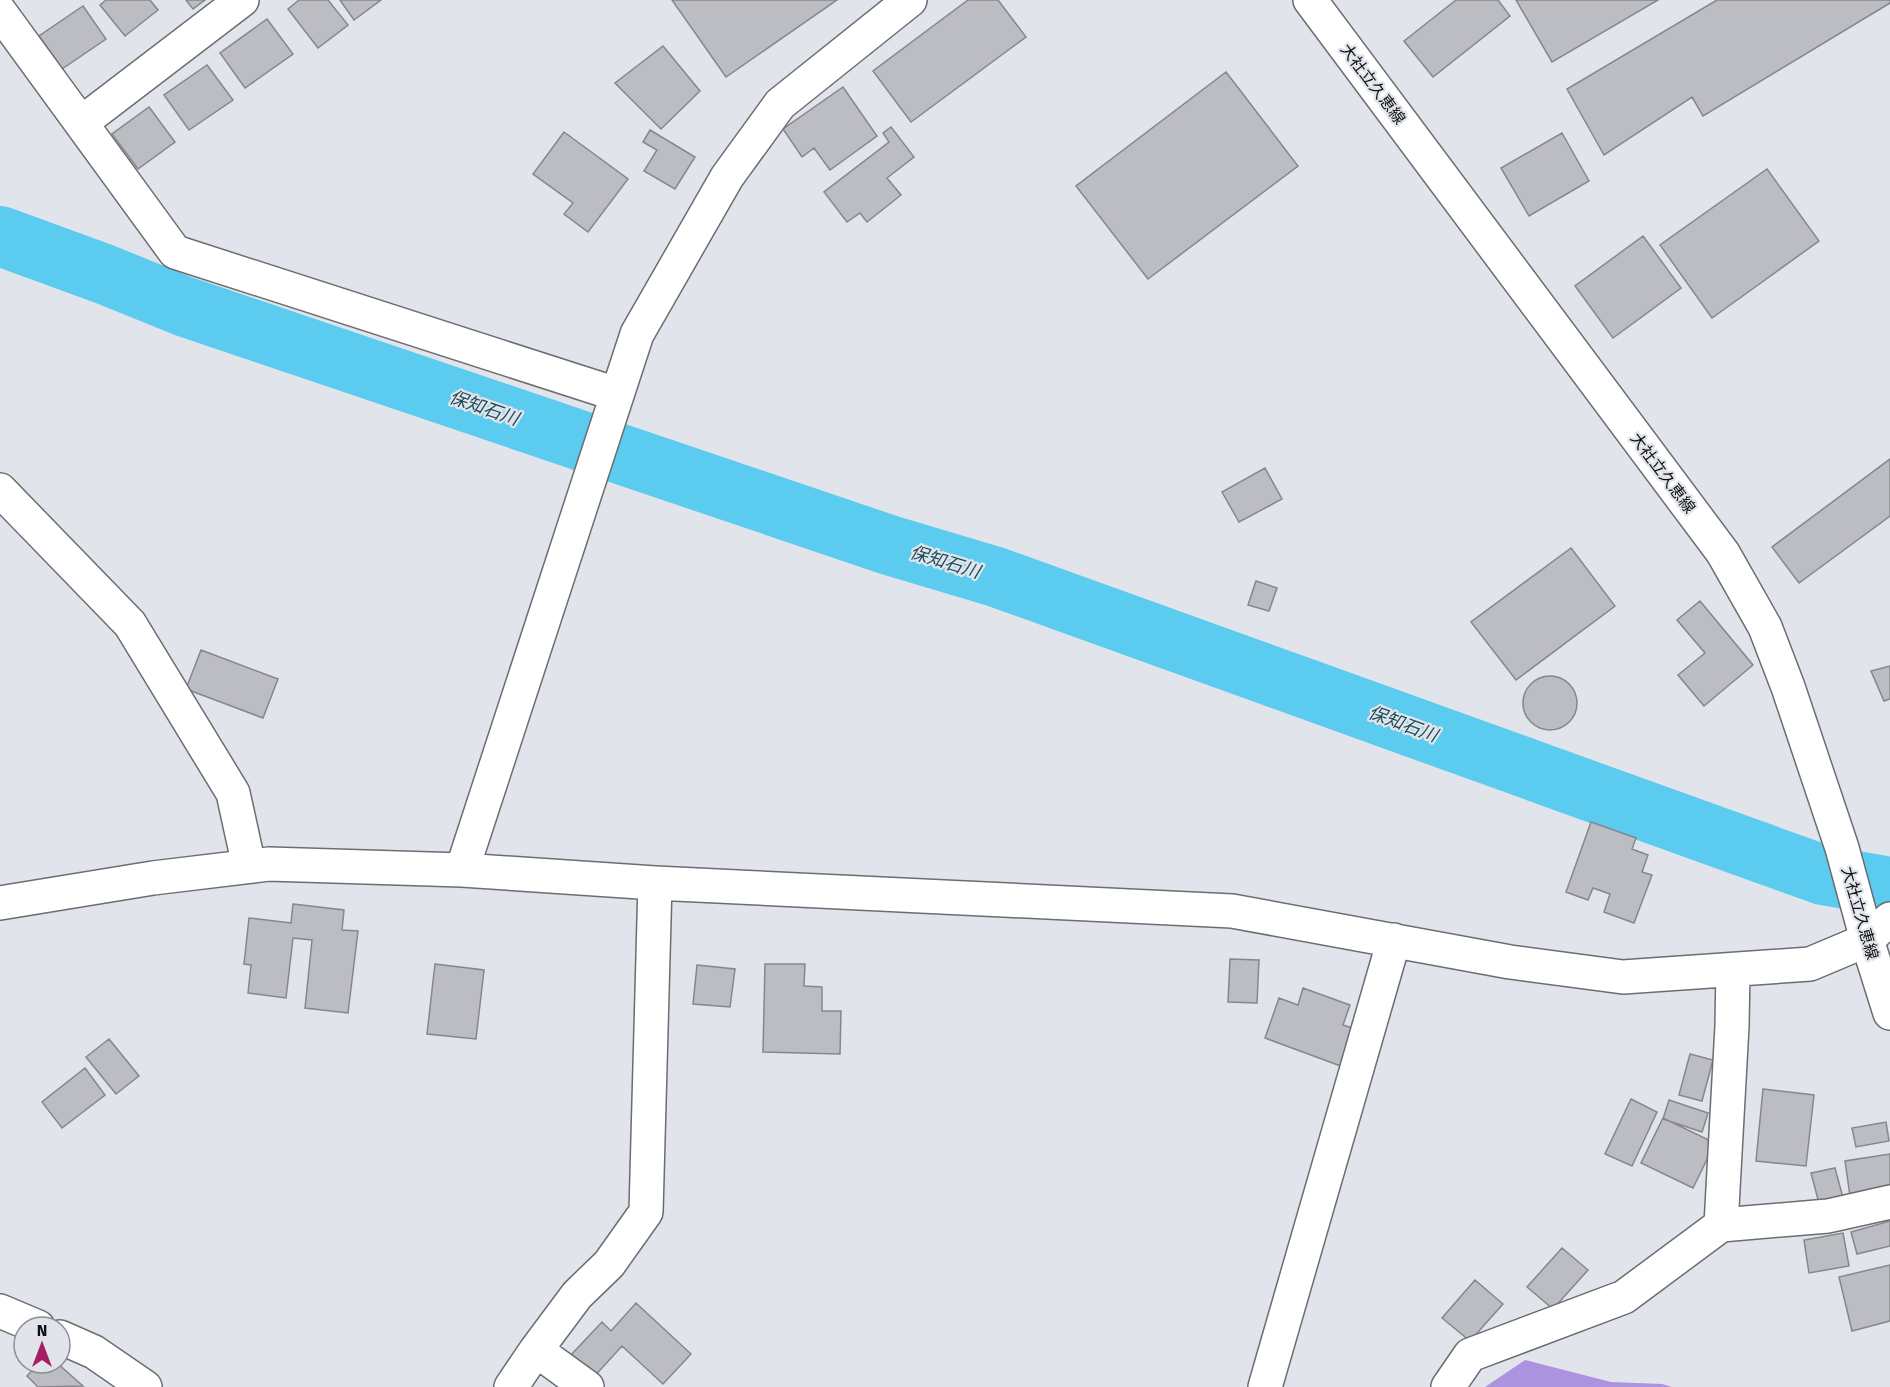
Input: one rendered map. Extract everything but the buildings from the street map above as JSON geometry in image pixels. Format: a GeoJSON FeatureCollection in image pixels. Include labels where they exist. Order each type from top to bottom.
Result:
{"type":"FeatureCollection","features":[{"type":"Feature","properties":{"kind":"street"},"geometry":{"type":"LineString","coordinates":[[81,123],[242,0]]}},
{"type":"Feature","properties":{"kind":"street"},"geometry":{"type":"LineString","coordinates":[[462,870],[637,334],[727,177],[780,104],[910,0]]}},
{"type":"Feature","properties":{"kind":"street","name":"大社立久恵線"},"geometry":{"type":"LineString","coordinates":[[1310,0],[1723,553],[1765,627],[1788,687],[1842,848],[1858,904],[1878,929],[1890,1013]]}},
{"type":"Feature","properties":{"kind":"street"},"geometry":{"type":"LineString","coordinates":[[0,12],[175,252],[616,394]]}},
{"type":"Feature","properties":{"kind":"street"},"geometry":{"type":"LineString","coordinates":[[0,490],[130,624],[234,793],[249,866]]}},
{"type":"Feature","properties":{"kind":"street"},"geometry":{"type":"LineString","coordinates":[[0,903],[153,878],[269,864],[462,870],[655,883],[1232,911],[1510,962],[1623,977],[1810,964],[1878,929]]}},
{"type":"Feature","properties":{"kind":"street"},"geometry":{"type":"LineString","coordinates":[[511,1387],[577,1295],[609,1264],[646,1212],[655,883]]}},
{"type":"Feature","properties":{"kind":"street"},"geometry":{"type":"LineString","coordinates":[[1265,1387],[1394,940]]}},
{"type":"Feature","properties":{"kind":"street"},"geometry":{"type":"LineString","coordinates":[[1721,1225],[1732,1026],[1732,970]]}},
{"type":"Feature","properties":{"kind":"street"},"geometry":{"type":"LineString","coordinates":[[1449,1387],[1470,1355],[1624,1298],[1721,1225],[1828,1216],[1890,1202]]}},
{"type":"Feature","properties":{"kind":"street"},"geometry":{"type":"LineString","coordinates":[[72,1342],[94,1352],[145,1387]]}},
{"type":"Feature","properties":{"kind":"street"},"geometry":{"type":"LineString","coordinates":[[536,1350],[587,1387]]}},
{"type":"Feature","properties":{"kind":"shaded area"},"geometry":{"type":"Polygon","coordinates":[[[1525,1360],[1611,1382],[1662,1384],[1672,1387],[1485,1387],[1525,1360]]]}},
{"type":"Feature","properties":{"kind":"waterway","name":"保知石川"},"geometry":{"type":"LineString","coordinates":[[0,236],[183,306],[889,545],[996,577],[1823,875],[1890,887]]}}]}
